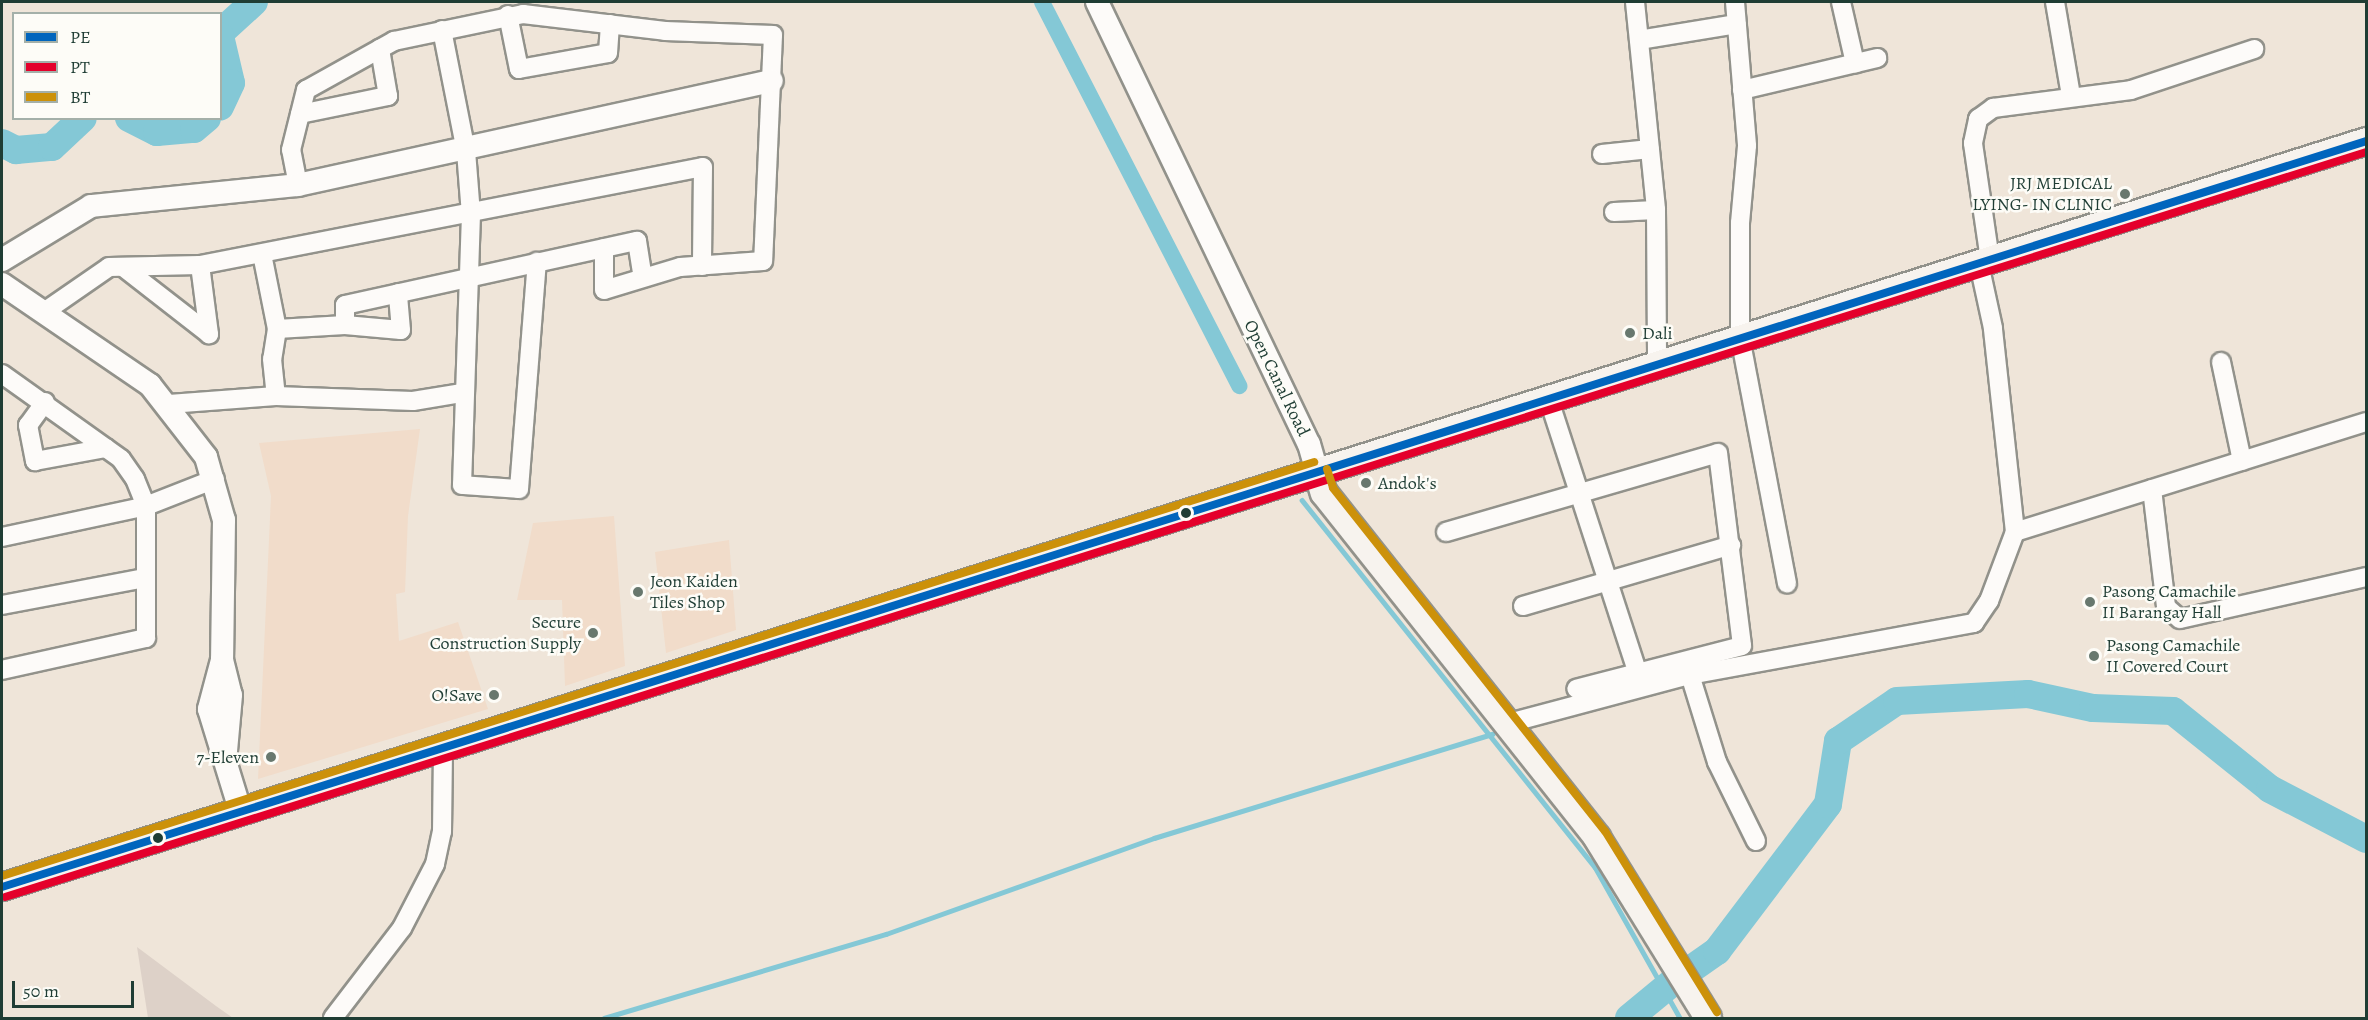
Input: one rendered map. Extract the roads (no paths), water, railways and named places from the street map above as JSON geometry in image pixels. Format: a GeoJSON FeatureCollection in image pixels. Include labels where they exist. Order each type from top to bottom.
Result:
{"type":"FeatureCollection","features":[{"type":"Feature","properties":{"kind":"main road"},"geometry":{"type":"LineString","coordinates":[[2,887],[1548,397],[2367,141]]}},
{"type":"Feature","properties":{"kind":"main road","name":"Open Canal Road"},"geometry":{"type":"LineString","coordinates":[[1317,472],[1324,493],[1509,723],[1611,858],[1708,1018]]}},
{"type":"Feature","properties":{"kind":"street","name":"Open Canal Road"},"geometry":{"type":"LineString","coordinates":[[1096,2],[1309,444],[1317,472]]}},
{"type":"Feature","properties":{"kind":"street"},"geometry":{"type":"LineString","coordinates":[[1635,2],[1656,210],[1657,363]]}},
{"type":"Feature","properties":{"kind":"street"},"geometry":{"type":"LineString","coordinates":[[1735,2],[1747,146],[1740,223],[1740,337],[1787,584]]}},
{"type":"Feature","properties":{"kind":"street"},"geometry":{"type":"LineString","coordinates":[[1840,2],[1855,63]]}},
{"type":"Feature","properties":{"kind":"street"},"geometry":{"type":"LineString","coordinates":[[2055,2],[2071,96]]}},
{"type":"Feature","properties":{"kind":"street"},"geometry":{"type":"LineString","coordinates":[[508,15],[519,69],[608,52],[610,24]]}},
{"type":"Feature","properties":{"kind":"street"},"geometry":{"type":"LineString","coordinates":[[298,185],[291,150],[306,90],[380,49],[442,30],[508,15],[773,35],[763,261],[702,266],[643,278],[604,290],[604,248]]}},
{"type":"Feature","properties":{"kind":"street"},"geometry":{"type":"LineString","coordinates":[[1639,40],[1737,24]]}},
{"type":"Feature","properties":{"kind":"street"},"geometry":{"type":"LineString","coordinates":[[442,30],[466,151],[471,214],[462,393],[462,485],[519,489],[537,262]]}},
{"type":"Feature","properties":{"kind":"street"},"geometry":{"type":"LineString","coordinates":[[300,114],[388,96],[380,49]]}},
{"type":"Feature","properties":{"kind":"street"},"geometry":{"type":"LineString","coordinates":[[1509,723],[1690,675],[1974,623],[1989,601],[2014,532],[1973,143],[1978,119],[1993,108],[2071,96],[2131,90],[2254,49]]}},
{"type":"Feature","properties":{"kind":"street"},"geometry":{"type":"LineString","coordinates":[[1742,90],[1877,58]]}},
{"type":"Feature","properties":{"kind":"street"},"geometry":{"type":"LineString","coordinates":[[2,260],[91,206],[298,185],[466,151],[772,81]]}},
{"type":"Feature","properties":{"kind":"street"},"geometry":{"type":"LineString","coordinates":[[1602,154],[1650,149]]}},
{"type":"Feature","properties":{"kind":"street"},"geometry":{"type":"LineString","coordinates":[[46,310],[109,267],[200,265],[703,167],[702,266]]}},
{"type":"Feature","properties":{"kind":"street"},"geometry":{"type":"LineString","coordinates":[[1614,212],[1656,210]]}},
{"type":"Feature","properties":{"kind":"street"},"geometry":{"type":"LineString","coordinates":[[345,325],[345,304],[467,280],[537,262],[637,241],[643,278]]}},
{"type":"Feature","properties":{"kind":"street"},"geometry":{"type":"LineString","coordinates":[[262,254],[277,329],[272,359],[276,396]]}},
{"type":"Feature","properties":{"kind":"street"},"geometry":{"type":"LineString","coordinates":[[123,267],[209,334],[200,265]]}},
{"type":"Feature","properties":{"kind":"street"},"geometry":{"type":"LineString","coordinates":[[2,284],[46,310],[169,404],[193,434],[215,479],[224,520],[222,660],[209,709],[226,751],[240,813]]}},
{"type":"Feature","properties":{"kind":"street"},"geometry":{"type":"LineString","coordinates":[[277,329],[345,325],[401,330],[398,293]]}},
{"type":"Feature","properties":{"kind":"street"},"geometry":{"type":"LineString","coordinates":[[2221,362],[2242,461]]}},
{"type":"Feature","properties":{"kind":"street"},"geometry":{"type":"LineString","coordinates":[[2,374],[45,402],[106,448],[135,479],[146,506],[146,638],[2,670]]}},
{"type":"Feature","properties":{"kind":"street"},"geometry":{"type":"LineString","coordinates":[[169,404],[276,396],[413,401],[462,393]]}},
{"type":"Feature","properties":{"kind":"street"},"geometry":{"type":"LineString","coordinates":[[1548,397],[1638,674]]}},
{"type":"Feature","properties":{"kind":"street"},"geometry":{"type":"LineString","coordinates":[[45,402],[28,425],[35,461],[106,448]]}},
{"type":"Feature","properties":{"kind":"street"},"geometry":{"type":"LineString","coordinates":[[2014,532],[2367,422]]}},
{"type":"Feature","properties":{"kind":"street"},"geometry":{"type":"LineString","coordinates":[[1446,532],[1718,453],[1742,646],[1576,689]]}},
{"type":"Feature","properties":{"kind":"street"},"geometry":{"type":"LineString","coordinates":[[2,537],[146,506],[215,479]]}},
{"type":"Feature","properties":{"kind":"street"},"geometry":{"type":"LineString","coordinates":[[2152,489],[2166,607],[2180,620],[2367,577]]}},
{"type":"Feature","properties":{"kind":"street"},"geometry":{"type":"LineString","coordinates":[[1523,606],[1731,544]]}},
{"type":"Feature","properties":{"kind":"street"},"geometry":{"type":"LineString","coordinates":[[2,605],[145,578]]}},
{"type":"Feature","properties":{"kind":"street"},"geometry":{"type":"LineString","coordinates":[[1690,675],[1717,762],[1756,842]]}},
{"type":"Feature","properties":{"kind":"street"},"geometry":{"type":"LineString","coordinates":[[333,1018],[402,928],[435,864],[442,832],[443,749]]}},
{"type":"Feature","properties":{"kind":"waterway"},"geometry":{"type":"LineString","coordinates":[[222,31],[254,2]]}},
{"type":"Feature","properties":{"kind":"waterway"},"geometry":{"type":"LineString","coordinates":[[1042,2],[1239,386]]}},
{"type":"Feature","properties":{"kind":"waterway"},"geometry":{"type":"LineString","coordinates":[[222,45],[231,83],[222,103]]}},
{"type":"Feature","properties":{"kind":"waterway"},"geometry":{"type":"LineString","coordinates":[[2,143],[16,150],[52,147],[81,120]]}},
{"type":"Feature","properties":{"kind":"waterway"},"geometry":{"type":"LineString","coordinates":[[133,120],[157,132],[194,129],[205,120]]}},
{"type":"Feature","properties":{"kind":"waterway"},"geometry":{"type":"LineString","coordinates":[[1302,500],[1595,867],[1680,1018]]}},
{"type":"Feature","properties":{"kind":"waterway"},"geometry":{"type":"LineString","coordinates":[[1687,972],[1717,951],[1828,804],[1838,741],[1897,701],[2028,694],[2093,708],[2173,711],[2270,789],[2366,839]]}},
{"type":"Feature","properties":{"kind":"waterway"},"geometry":{"type":"LineString","coordinates":[[604,1018],[886,934],[1154,838],[1492,734]]}},
{"type":"Feature","properties":{"kind":"waterway"},"geometry":{"type":"LineString","coordinates":[[1629,1018],[1674,981]]}},
{"type":"Feature","properties":{"kind":"place","name":"JRJ MEDICAL LYING- IN CLINIC"},"geometry":{"type":"Point","coordinates":[2125,194]}},
{"type":"Feature","properties":{"kind":"place","name":"Dali"},"geometry":{"type":"Point","coordinates":[1630,333]}},
{"type":"Feature","properties":{"kind":"place","name":"Andok's"},"geometry":{"type":"Point","coordinates":[1366,483]}},
{"type":"Feature","properties":{"kind":"place","name":"Jeon Kaiden Tiles Shop"},"geometry":{"type":"Point","coordinates":[638,592]}},
{"type":"Feature","properties":{"kind":"place","name":"Pasong Camachile II Barangay Hall"},"geometry":{"type":"Point","coordinates":[2090,602]}},
{"type":"Feature","properties":{"kind":"place","name":"Secure Construction Supply"},"geometry":{"type":"Point","coordinates":[593,633]}},
{"type":"Feature","properties":{"kind":"place","name":"Pasong Camachile II Covered Court"},"geometry":{"type":"Point","coordinates":[2094,656]}},
{"type":"Feature","properties":{"kind":"place","name":"O!Save"},"geometry":{"type":"Point","coordinates":[494,695]}},
{"type":"Feature","properties":{"kind":"place","name":"7-Eleven"},"geometry":{"type":"Point","coordinates":[271,757]}}]}
